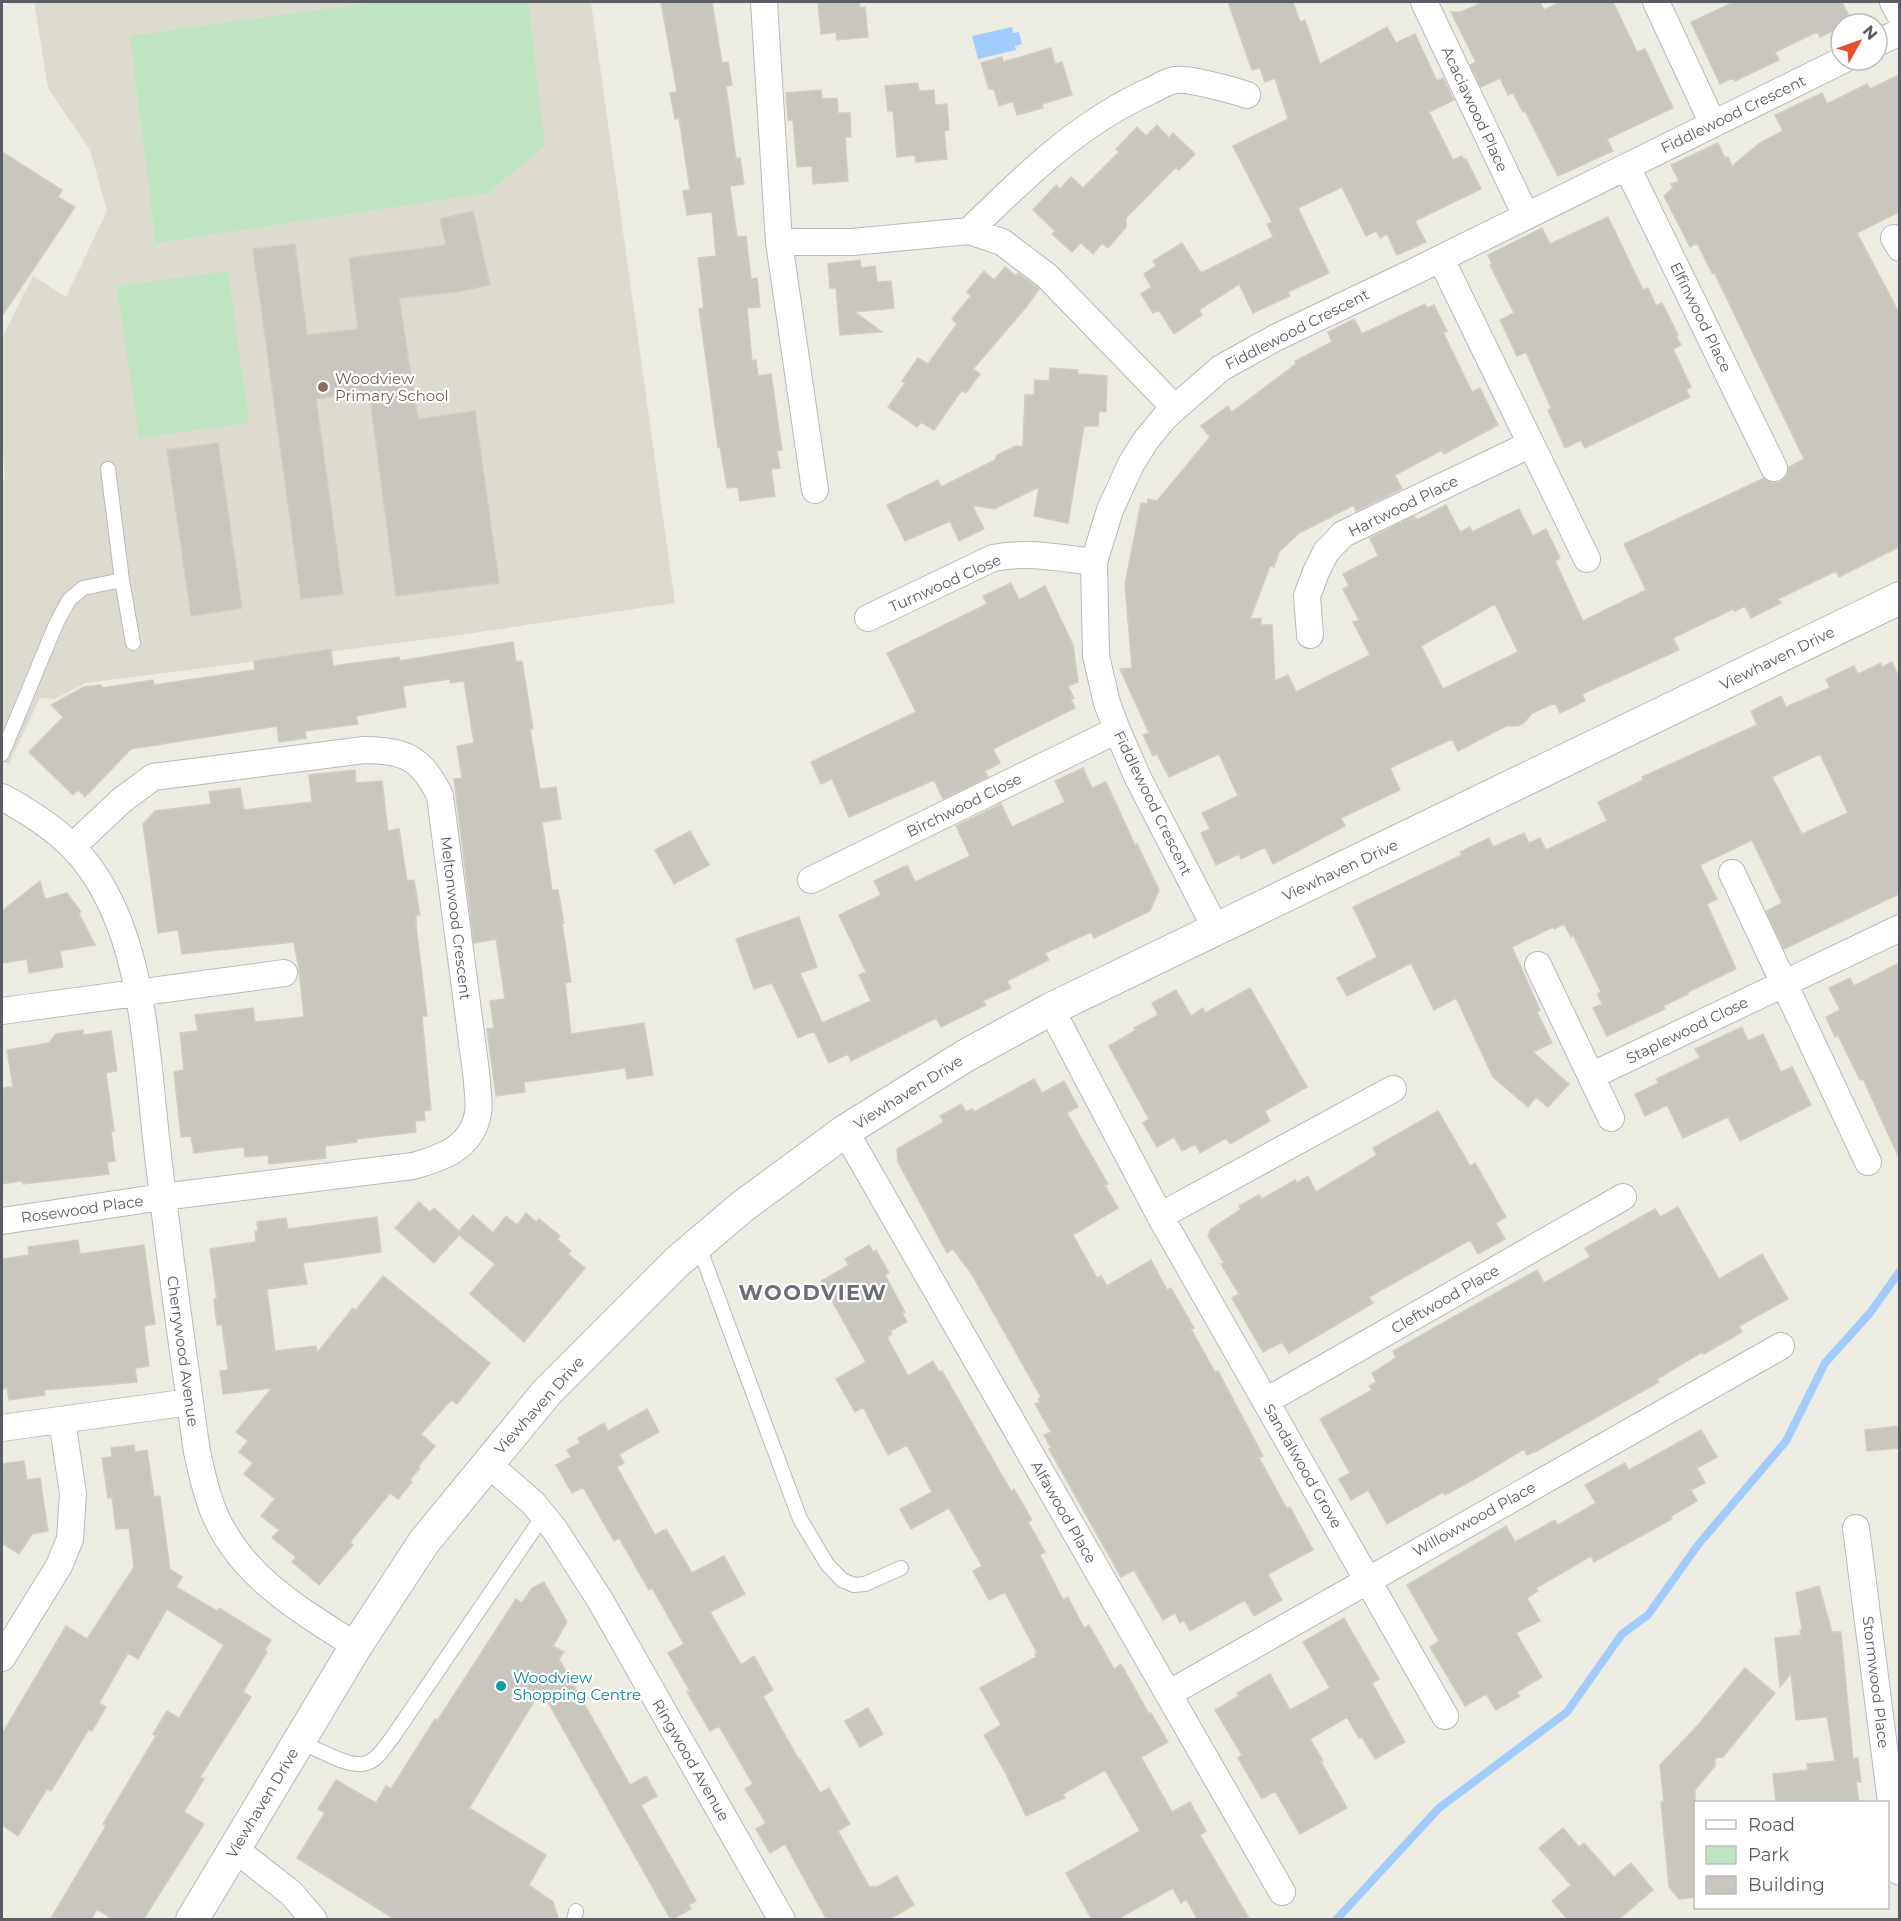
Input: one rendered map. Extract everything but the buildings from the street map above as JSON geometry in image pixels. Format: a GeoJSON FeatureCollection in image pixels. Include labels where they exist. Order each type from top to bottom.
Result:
{"type":"FeatureCollection","features":[{"type":"Feature","properties":{"kind":"street"},"geometry":{"type":"LineString","coordinates":[[764,2],[779,242],[815,490]]}},
{"type":"Feature","properties":{"kind":"street"},"geometry":{"type":"LineString","coordinates":[[1407,2],[1429,12]]}},
{"type":"Feature","properties":{"kind":"street"},"geometry":{"type":"LineString","coordinates":[[1656,2],[1713,124]]}},
{"type":"Feature","properties":{"kind":"street"},"geometry":{"type":"LineString","coordinates":[[1893,2],[1899,15]]}},
{"type":"Feature","properties":{"kind":"street","name":"Acaciawood Place"},"geometry":{"type":"LineString","coordinates":[[1429,12],[1526,216]]}},
{"type":"Feature","properties":{"kind":"street","name":"Fiddlewood Crescent"},"geometry":{"type":"LineString","coordinates":[[1216,929],[1138,778],[1107,703],[1096,656],[1094,562],[1110,510],[1131,465],[1146,440],[1175,408],[1221,368],[1275,338],[1829,67]]}},
{"type":"Feature","properties":{"kind":"street"},"geometry":{"type":"LineString","coordinates":[[969,231],[1021,180],[1080,132],[1132,99],[1176,80],[1222,87],[1247,95]]}},
{"type":"Feature","properties":{"kind":"street","name":"Elfinwood Place"},"geometry":{"type":"LineString","coordinates":[[1627,167],[1774,468]]}},
{"type":"Feature","properties":{"kind":"street"},"geometry":{"type":"LineString","coordinates":[[779,242],[852,242],[969,231],[1002,242],[1047,276],[1175,408]]}},
{"type":"Feature","properties":{"kind":"street"},"geometry":{"type":"LineString","coordinates":[[1441,258],[1587,559]]}},
{"type":"Feature","properties":{"kind":"street","name":"Hartwood Place"},"geometry":{"type":"LineString","coordinates":[[1311,635],[1307,596],[1326,552],[1343,534],[1531,444]]}},
{"type":"Feature","properties":{"kind":"street","name":"Turnwood Close"},"geometry":{"type":"LineString","coordinates":[[868,618],[993,558],[1029,554],[1094,562]]}},
{"type":"Feature","properties":{"kind":"street","name":"Viewhaven Drive"},"geometry":{"type":"LineString","coordinates":[[192,1920],[356,1646],[424,1542],[547,1392],[631,1306],[743,1206],[845,1131],[965,1056],[1051,1009],[1899,598]]}},
{"type":"Feature","properties":{"kind":"street","name":"Birchwood Close"},"geometry":{"type":"LineString","coordinates":[[811,880],[1117,730]]}},
{"type":"Feature","properties":{"kind":"street","name":"Meltonwood Crescent"},"geometry":{"type":"LineString","coordinates":[[73,846],[139,786],[153,777],[180,773],[364,750],[390,750],[410,758],[422,767],[434,782],[440,796],[477,1080],[478,1113],[471,1132],[461,1145],[442,1158],[413,1166],[162,1197]]}},
{"type":"Feature","properties":{"kind":"street","name":"Cherrywood Avenue"},"geometry":{"type":"LineString","coordinates":[[2,797],[51,828],[73,846],[111,902],[127,944],[139,991],[162,1197],[197,1452],[205,1487],[215,1515],[233,1548],[256,1575],[290,1604],[356,1646]]}},
{"type":"Feature","properties":{"kind":"street"},"geometry":{"type":"LineString","coordinates":[[1732,873],[1868,1162]]}},
{"type":"Feature","properties":{"kind":"street","name":"Staplewood Close"},"geometry":{"type":"LineString","coordinates":[[1591,1076],[1899,928]]}},
{"type":"Feature","properties":{"kind":"street"},"geometry":{"type":"LineString","coordinates":[[1538,965],[1611,1118]]}},
{"type":"Feature","properties":{"kind":"street"},"geometry":{"type":"LineString","coordinates":[[2,1011],[284,973]]}},
{"type":"Feature","properties":{"kind":"street","name":"Sandalwood Grove"},"geometry":{"type":"LineString","coordinates":[[1051,1009],[1160,1216],[1445,1716]]}},
{"type":"Feature","properties":{"kind":"street"},"geometry":{"type":"LineString","coordinates":[[1160,1216],[1393,1089]]}},
{"type":"Feature","properties":{"kind":"street","name":"Alfawood Place"},"geometry":{"type":"LineString","coordinates":[[845,1131],[1282,1892]]}},
{"type":"Feature","properties":{"kind":"street","name":"Rosewood Place"},"geometry":{"type":"LineString","coordinates":[[2,1221],[162,1197]]}},
{"type":"Feature","properties":{"kind":"street","name":"Cleftwood Place"},"geometry":{"type":"LineString","coordinates":[[1266,1401],[1623,1197]]}},
{"type":"Feature","properties":{"kind":"street","name":"Willowwood Place"},"geometry":{"type":"LineString","coordinates":[[1168,1694],[1781,1346]]}},
{"type":"Feature","properties":{"kind":"street"},"geometry":{"type":"LineString","coordinates":[[2,1428],[190,1401]]}},
{"type":"Feature","properties":{"kind":"street"},"geometry":{"type":"LineString","coordinates":[[2,1658],[59,1566],[70,1539],[73,1494],[62,1420]]}},
{"type":"Feature","properties":{"kind":"street","name":"Ringwood Avenue"},"geometry":{"type":"LineString","coordinates":[[487,1463],[533,1503],[555,1530],[600,1600],[782,1920]]}},
{"type":"Feature","properties":{"kind":"street","name":"Stormwood Place"},"geometry":{"type":"LineString","coordinates":[[1856,1528],[1899,1872]]}},
{"type":"Feature","properties":{"kind":"street"},"geometry":{"type":"LineString","coordinates":[[235,1849],[291,1893],[314,1920]]}},
{"type":"Feature","properties":{"kind":"lane"},"geometry":{"type":"LineString","coordinates":[[108,469],[122,580],[133,643]]}},
{"type":"Feature","properties":{"kind":"lane"},"geometry":{"type":"LineString","coordinates":[[2,754],[56,624],[69,600],[83,588],[122,580]]}},
{"type":"Feature","properties":{"kind":"lane"},"geometry":{"type":"LineString","coordinates":[[698,1244],[800,1519],[827,1564],[842,1581],[854,1585],[865,1584],[901,1568]]}},
{"type":"Feature","properties":{"kind":"lane"},"geometry":{"type":"LineString","coordinates":[[299,1741],[350,1763],[367,1764],[375,1759],[392,1738],[543,1516]]}},
{"type":"Feature","properties":{"kind":"shaded area","name":"Woodview Primary School"},"geometry":{"type":"Polygon","coordinates":[[[34,2],[591,2],[675,603],[460,635],[86,683],[55,699],[40,698],[9,764],[2,761],[2,481],[5,480],[2,436],[2,338],[33,276],[66,297],[107,211],[90,150],[48,88],[34,2]]]}},
{"type":"Feature","properties":{"kind":"green space"},"geometry":{"type":"Polygon","coordinates":[[[373,2],[528,2],[545,146],[488,193],[156,243],[130,36],[373,2]]]}},
{"type":"Feature","properties":{"kind":"green space"},"geometry":{"type":"Polygon","coordinates":[[[228,271],[249,423],[139,438],[117,286],[228,271]]]}},
{"type":"Feature","properties":{"kind":"water"},"geometry":{"type":"Polygon","coordinates":[[[1012,27],[1013,33],[1019,32],[1022,44],[1015,46],[1016,50],[978,59],[972,36],[1012,27]]]}},
{"type":"Feature","properties":{"kind":"waterway"},"geometry":{"type":"LineString","coordinates":[[1336,1920],[1439,1808],[1567,1712],[1622,1634],[1648,1615],[1698,1545],[1786,1441],[1825,1363],[1870,1313],[1900,1271]]}},
{"type":"Feature","properties":{"kind":"place","name":"Woodview Primary School"},"geometry":{"type":"Point","coordinates":[323,387]}},
{"type":"Feature","properties":{"kind":"place","name":"Woodview Shopping Centre"},"geometry":{"type":"Point","coordinates":[501,1686]}},
{"type":"Feature","properties":{"kind":"district","name":"WOODVIEW"},"geometry":{"type":"Point","coordinates":[813,1292]}}]}
